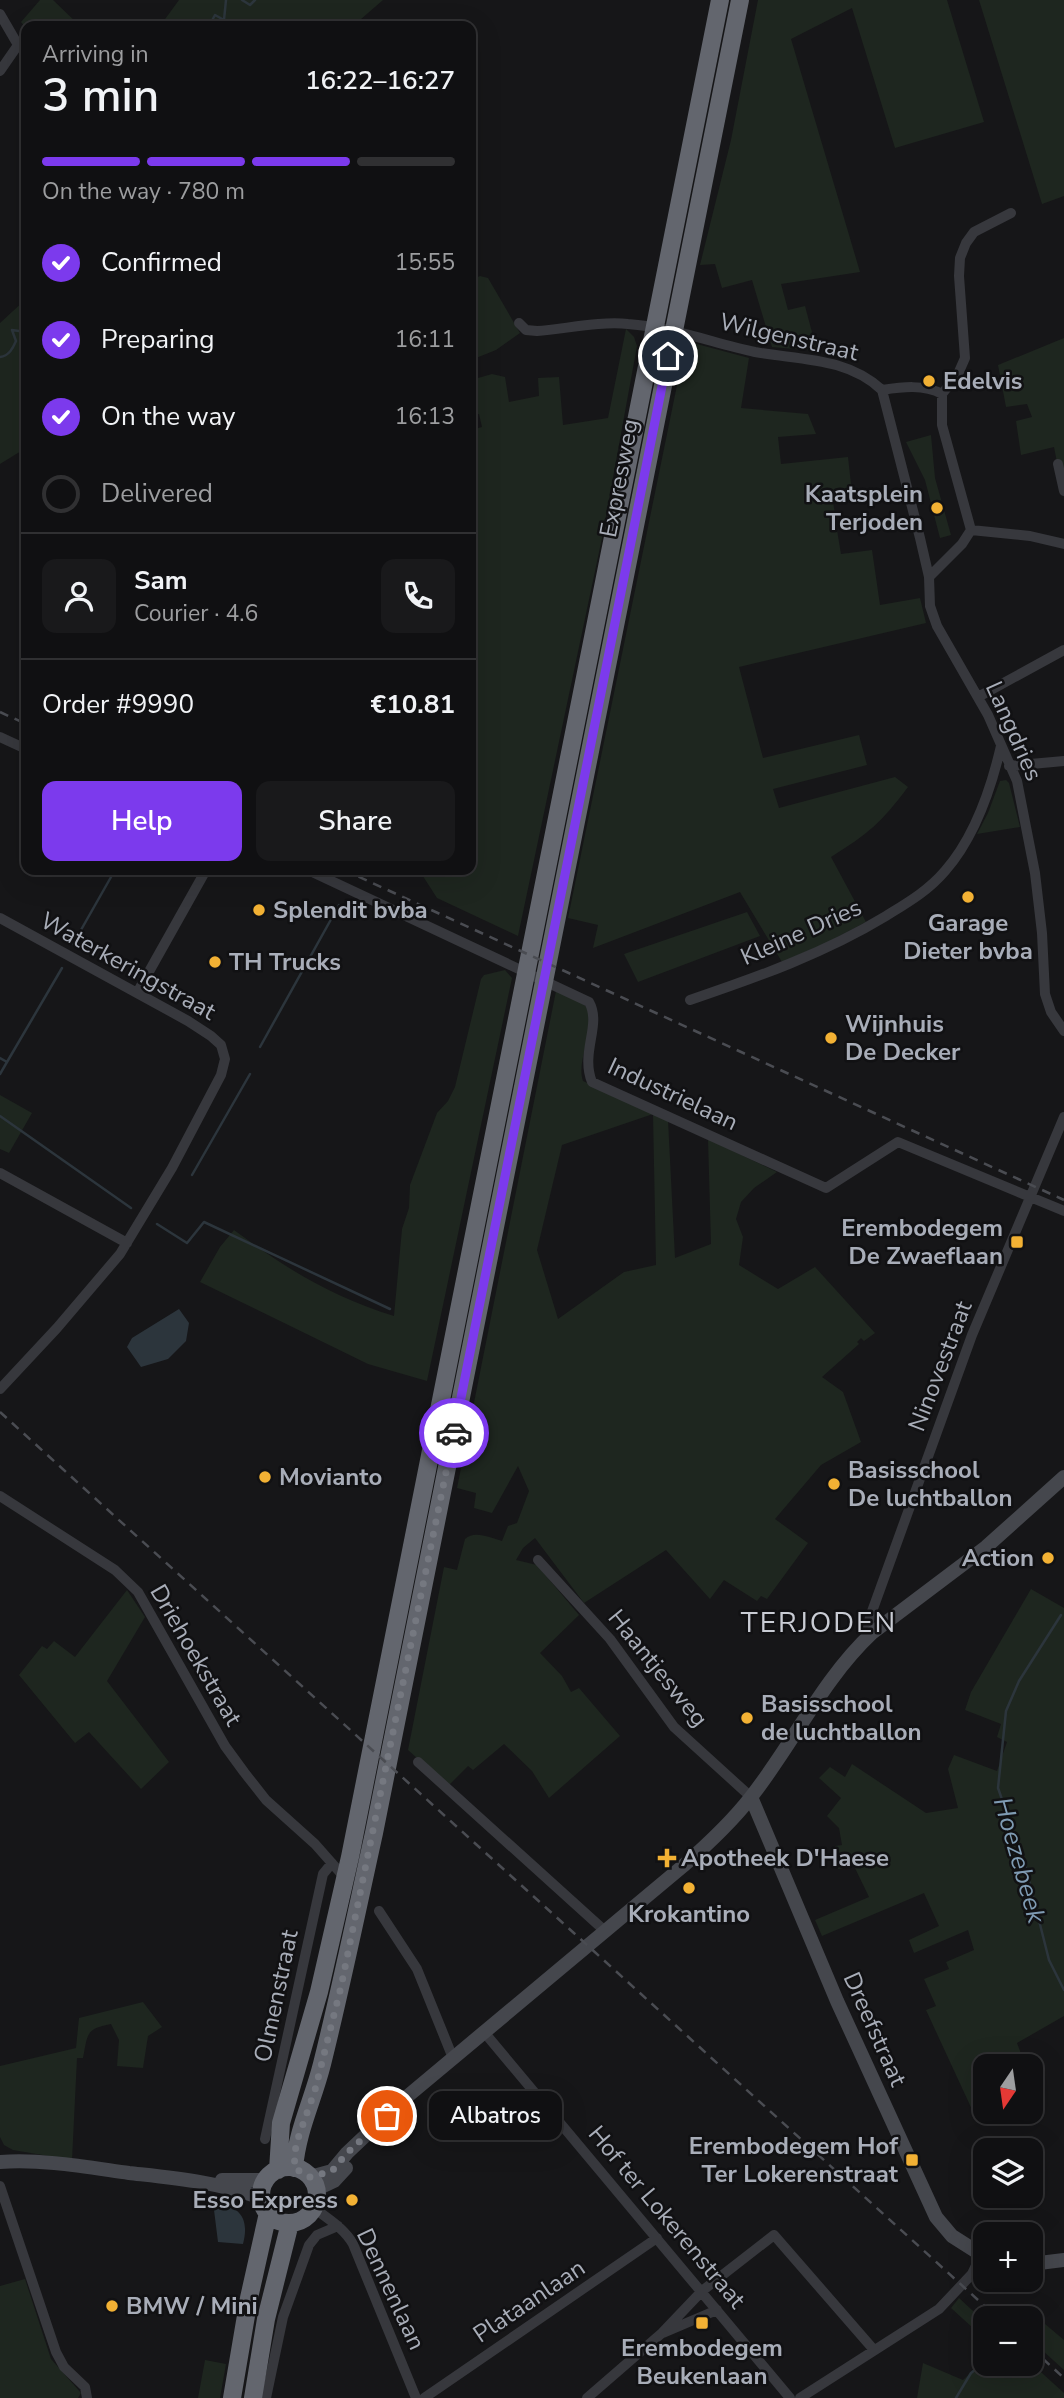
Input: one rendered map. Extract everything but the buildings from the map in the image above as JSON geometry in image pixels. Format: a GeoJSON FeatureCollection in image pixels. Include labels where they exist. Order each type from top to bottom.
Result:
{"type":"FeatureCollection","features":[{"type":"Feature","properties":{"kind":"highway","name":"Expresweg"},"geometry":{"type":"LineString","coordinates":[[293,2177],[281,2123],[319,1992],[350,1857],[720,0]]}},
{"type":"Feature","properties":{"kind":"highway","name":"Expresweg"},"geometry":{"type":"LineString","coordinates":[[293,2177],[296,2144],[318,2078],[341,1987],[374,1833],[740,0]]}},
{"type":"Feature","properties":{"kind":"highway"},"geometry":{"type":"LineString","coordinates":[[232,2398],[265,2206],[293,2177],[314,2208],[301,2220],[290,2223],[274,2219],[265,2206]]}},
{"type":"Feature","properties":{"kind":"highway"},"geometry":{"type":"LineString","coordinates":[[253,2398],[266,2319],[290,2223]]}},
{"type":"Feature","properties":{"kind":"main road"},"geometry":{"type":"LineString","coordinates":[[204,2183],[209,2179],[241,2182],[332,2171],[347,2153],[403,2100],[712,1840],[751,1797],[842,1666],[872,1633],[986,1547],[1064,1477]]}},
{"type":"Feature","properties":{"kind":"main road","name":"Dreefstraat"},"geometry":{"type":"LineString","coordinates":[[751,1797],[842,2014],[936,2217],[952,2236],[973,2250]]}},
{"type":"Feature","properties":{"kind":"main road"},"geometry":{"type":"LineString","coordinates":[[0,2162],[21,2161],[85,2167],[204,2183],[265,2206]]}},
{"type":"Feature","properties":{"kind":"main road"},"geometry":{"type":"LineString","coordinates":[[1043,2263],[1064,2260]]}},
{"type":"Feature","properties":{"kind":"street"},"geometry":{"type":"LineString","coordinates":[[0,14],[18,45],[0,71]]}},
{"type":"Feature","properties":{"kind":"street"},"geometry":{"type":"LineString","coordinates":[[929,577],[962,544],[971,530],[942,425],[942,394],[958,374],[965,358],[960,258],[974,232],[1011,213]]}},
{"type":"Feature","properties":{"kind":"street","name":"Wilgenstraat"},"geometry":{"type":"LineString","coordinates":[[519,323],[526,330],[537,331],[625,323],[654,327],[756,352],[836,365],[870,378],[882,390]]}},
{"type":"Feature","properties":{"kind":"street"},"geometry":{"type":"LineString","coordinates":[[882,390],[917,387],[942,394]]}},
{"type":"Feature","properties":{"kind":"street","name":"Langdries"},"geometry":{"type":"LineString","coordinates":[[882,390],[929,577],[930,606],[937,626],[978,697],[1017,781],[1035,873],[1045,994],[1051,1012],[1064,1031]]}},
{"type":"Feature","properties":{"kind":"street"},"geometry":{"type":"LineString","coordinates":[[1058,464],[1064,491]]}},
{"type":"Feature","properties":{"kind":"street"},"geometry":{"type":"LineString","coordinates":[[971,530],[1030,536],[1064,544]]}},
{"type":"Feature","properties":{"kind":"street"},"geometry":{"type":"LineString","coordinates":[[978,697],[1064,650]]}},
{"type":"Feature","properties":{"kind":"street"},"geometry":{"type":"LineString","coordinates":[[0,737],[21,747]]}},
{"type":"Feature","properties":{"kind":"street","name":"Kleine Dries"},"geometry":{"type":"LineString","coordinates":[[690,1000],[764,975],[849,938],[924,892],[946,870],[964,843],[991,790],[1001,746]]}},
{"type":"Feature","properties":{"kind":"street"},"geometry":{"type":"LineString","coordinates":[[1009,766],[1064,761]]}},
{"type":"Feature","properties":{"kind":"street"},"geometry":{"type":"LineString","coordinates":[[137,993],[203,875]]}},
{"type":"Feature","properties":{"kind":"street","name":"Industrielaan"},"geometry":{"type":"LineString","coordinates":[[319,875],[589,1002],[594,1012],[586,1068],[592,1082],[826,1188],[898,1142],[1032,1196]]}},
{"type":"Feature","properties":{"kind":"street","name":"Waterkeringstraat"},"geometry":{"type":"LineString","coordinates":[[0,918],[211,1036],[221,1045],[225,1059],[222,1074],[172,1168],[127,1243],[57,1328],[0,1389]]}},
{"type":"Feature","properties":{"kind":"street","name":"Ninovestraat"},"geometry":{"type":"LineString","coordinates":[[872,1633],[868,1627],[870,1617],[972,1335],[1064,1116]]}},
{"type":"Feature","properties":{"kind":"street"},"geometry":{"type":"LineString","coordinates":[[0,1173],[127,1243]]}},
{"type":"Feature","properties":{"kind":"street"},"geometry":{"type":"LineString","coordinates":[[1032,1196],[1064,1211]]}},
{"type":"Feature","properties":{"kind":"street","name":"Driehoekstraat"},"geometry":{"type":"LineString","coordinates":[[0,1496],[115,1570],[138,1592],[225,1746],[266,1800],[315,1844],[345,1878]]}},
{"type":"Feature","properties":{"kind":"street","name":"Haantjesweg"},"geometry":{"type":"LineString","coordinates":[[538,1560],[610,1639],[674,1727],[751,1797]]}},
{"type":"Feature","properties":{"kind":"street"},"geometry":{"type":"LineString","coordinates":[[418,1762],[605,1931]]}},
{"type":"Feature","properties":{"kind":"street"},"geometry":{"type":"LineString","coordinates":[[332,1863],[350,1857]]}},
{"type":"Feature","properties":{"kind":"street","name":"Olmenstraat"},"geometry":{"type":"LineString","coordinates":[[265,2139],[323,1874],[332,1863]]}},
{"type":"Feature","properties":{"kind":"street"},"geometry":{"type":"LineString","coordinates":[[379,1911],[417,1969],[453,2058]]}},
{"type":"Feature","properties":{"kind":"street","name":"Hof ter Lokerenstraat"},"geometry":{"type":"LineString","coordinates":[[484,2032],[790,2398]]}},
{"type":"Feature","properties":{"kind":"street"},"geometry":{"type":"LineString","coordinates":[[0,2186],[55,2352],[64,2367],[85,2387],[88,2398]]}},
{"type":"Feature","properties":{"kind":"street","name":"Dennenlaan"},"geometry":{"type":"LineString","coordinates":[[314,2208],[348,2235],[353,2244],[416,2398]]}},
{"type":"Feature","properties":{"kind":"street"},"geometry":{"type":"LineString","coordinates":[[266,2398],[283,2318],[309,2245],[317,2235],[338,2226]]}},
{"type":"Feature","properties":{"kind":"street"},"geometry":{"type":"LineString","coordinates":[[587,2398],[662,2333],[702,2291],[774,2235],[874,2350]]}},
{"type":"Feature","properties":{"kind":"street","name":"Plataanlaan"},"geometry":{"type":"LineString","coordinates":[[424,2398],[657,2238]]}},
{"type":"Feature","properties":{"kind":"street"},"geometry":{"type":"LineString","coordinates":[[800,2398],[929,2316],[973,2272]]}},
{"type":"Feature","properties":{"kind":"street"},"geometry":{"type":"LineString","coordinates":[[662,2333],[717,2310]]}},
{"type":"Feature","properties":{"kind":"shaded area"},"geometry":{"type":"Polygon","coordinates":[[[40,0],[53,0],[75,21],[22,21],[40,0]]]}},
{"type":"Feature","properties":{"kind":"shaded area"},"geometry":{"type":"Polygon","coordinates":[[[179,0],[383,0],[359,21],[164,21],[179,0]]]}},
{"type":"Feature","properties":{"kind":"shaded area"},"geometry":{"type":"Polygon","coordinates":[[[758,0],[947,0],[984,122],[895,148],[852,8],[791,39],[860,272],[781,284],[788,310],[805,306],[817,351],[772,347],[752,280],[722,288],[715,264],[700,265],[731,140],[758,0]]]}},
{"type":"Feature","properties":{"kind":"shaded area"},"geometry":{"type":"Polygon","coordinates":[[[979,0],[1064,0],[1064,196],[1042,204],[979,0]]]}},
{"type":"Feature","properties":{"kind":"shaded area"},"geometry":{"type":"Polygon","coordinates":[[[476,278],[488,278],[520,333],[496,350],[476,358],[476,278]]]}},
{"type":"Feature","properties":{"kind":"shaded area"},"geometry":{"type":"Polygon","coordinates":[[[21,304],[21,451],[0,464],[0,323],[21,304]]]}},
{"type":"Feature","properties":{"kind":"shaded area"},"geometry":{"type":"Polygon","coordinates":[[[626,329],[634,337],[637,346],[602,538],[518,936],[437,898],[422,875],[476,875],[476,429],[482,427],[479,414],[476,415],[476,379],[492,374],[505,377],[509,402],[539,396],[538,378],[559,377],[563,425],[608,418],[626,329]]]}},
{"type":"Feature","properties":{"kind":"shaded area"},"geometry":{"type":"Polygon","coordinates":[[[1064,338],[1064,498],[1054,447],[1021,455],[1016,421],[1032,417],[1027,404],[1006,407],[998,365],[1064,338]]]}},
{"type":"Feature","properties":{"kind":"shaded area"},"geometry":{"type":"Polygon","coordinates":[[[693,343],[749,358],[741,408],[808,414],[816,434],[778,437],[781,464],[848,457],[852,493],[832,497],[835,513],[842,512],[843,516],[835,518],[841,554],[872,550],[880,605],[920,598],[926,623],[739,667],[763,758],[859,735],[867,765],[773,789],[779,808],[895,777],[908,787],[873,827],[831,857],[866,922],[782,962],[740,892],[593,948],[598,925],[568,918],[684,351],[686,345],[693,343]]]}},
{"type":"Feature","properties":{"kind":"shaded area","name":"Kaatsplein Terjoden"},"geometry":{"type":"Polygon","coordinates":[[[931,435],[935,478],[951,535],[940,538],[925,480],[906,442],[931,435]]]}},
{"type":"Feature","properties":{"kind":"shaded area"},"geometry":{"type":"Polygon","coordinates":[[[1006,780],[1020,827],[977,834],[1000,781],[1006,780]]]}},
{"type":"Feature","properties":{"kind":"shaded area"},"geometry":{"type":"Polygon","coordinates":[[[747,912],[760,936],[638,982],[624,954],[747,912]]]}},
{"type":"Feature","properties":{"kind":"shaded area"},"geometry":{"type":"Polygon","coordinates":[[[505,970],[512,978],[427,1381],[368,1364],[200,1282],[220,1247],[234,1230],[310,1280],[350,1300],[394,1316],[402,1229],[409,1208],[410,1185],[437,1113],[448,1101],[455,1087],[481,979],[484,975],[505,970]]]}},
{"type":"Feature","properties":{"kind":"shaded area"},"geometry":{"type":"Polygon","coordinates":[[[556,991],[577,999],[586,1006],[589,1015],[590,1025],[581,1071],[583,1081],[668,1120],[675,1258],[711,1244],[708,1139],[777,1172],[754,1188],[741,1202],[736,1219],[743,1237],[739,1265],[778,1289],[815,1267],[875,1333],[864,1341],[861,1338],[857,1342],[859,1344],[822,1377],[843,1392],[861,1442],[821,1465],[775,1519],[808,1543],[767,1599],[761,1596],[757,1601],[724,1580],[710,1599],[666,1550],[584,1603],[535,1538],[523,1548],[516,1560],[537,1565],[579,1615],[540,1653],[562,1676],[571,1692],[579,1688],[620,1736],[549,1798],[532,1771],[504,1744],[473,1770],[468,1766],[448,1786],[408,1750],[444,1567],[457,1570],[465,1539],[469,1536],[502,1541],[508,1526],[517,1523],[529,1491],[518,1466],[492,1513],[474,1508],[476,1493],[457,1488],[556,991]],[[653,1114],[562,1145],[537,1250],[558,1319],[624,1272],[656,1265],[653,1114]]]}},
{"type":"Feature","properties":{"kind":"shaded area"},"geometry":{"type":"Polygon","coordinates":[[[0,1095],[32,1113],[9,1153],[0,1149],[0,1095]]]}},
{"type":"Feature","properties":{"kind":"shaded area"},"geometry":{"type":"Polygon","coordinates":[[[179,1309],[189,1323],[186,1341],[168,1359],[141,1367],[127,1347],[132,1338],[179,1309]]]}},
{"type":"Feature","properties":{"kind":"shaded area"},"geometry":{"type":"Polygon","coordinates":[[[1031,1589],[1064,1608],[1064,2016],[1017,2043],[1021,2054],[973,2054],[973,2112],[926,2010],[936,2006],[924,1979],[949,1969],[946,1962],[974,1950],[968,1930],[914,1953],[909,1940],[939,1926],[924,1893],[822,1936],[815,1920],[869,1897],[854,1866],[838,1869],[835,1846],[842,1845],[839,1828],[827,1816],[841,1798],[819,1778],[830,1767],[845,1777],[852,1764],[926,1813],[958,1808],[948,1769],[954,1755],[997,1771],[1007,1742],[997,1737],[1001,1724],[965,1710],[971,1692],[1031,1589]]]}},
{"type":"Feature","properties":{"kind":"shaded area"},"geometry":{"type":"Polygon","coordinates":[[[127,1590],[145,1617],[107,1681],[169,1762],[141,1789],[89,1732],[75,1743],[19,1675],[42,1646],[47,1649],[54,1641],[75,1657],[127,1590]]]}},
{"type":"Feature","properties":{"kind":"shaded area"},"geometry":{"type":"Polygon","coordinates":[[[143,2002],[162,2027],[148,2036],[143,2068],[117,2066],[119,2040],[111,2024],[96,2028],[89,2034],[83,2058],[77,2058],[72,2160],[13,2150],[4,2145],[0,2137],[0,2066],[76,2048],[79,2018],[143,2002]]]}},
{"type":"Feature","properties":{"kind":"shaded area"},"geometry":{"type":"Polygon","coordinates":[[[213,2202],[230,2206],[240,2214],[245,2227],[243,2244],[218,2242],[213,2202]]]}},
{"type":"Feature","properties":{"kind":"shaded area"},"geometry":{"type":"Polygon","coordinates":[[[25,2279],[51,2359],[81,2393],[78,2398],[0,2398],[0,2286],[25,2279]]]}},
{"type":"Feature","properties":{"kind":"shaded area"},"geometry":{"type":"Polygon","coordinates":[[[959,2298],[973,2311],[973,2328],[951,2308],[959,2298]]]}},
{"type":"Feature","properties":{"kind":"shaded area"},"geometry":{"type":"Polygon","coordinates":[[[1043,2322],[1064,2340],[1064,2370],[1043,2351],[1043,2322]]]}},
{"type":"Feature","properties":{"kind":"shaded area"},"geometry":{"type":"Polygon","coordinates":[[[205,2360],[226,2364],[220,2398],[198,2398],[205,2360]]]}},
{"type":"Feature","properties":{"kind":"shaded area"},"geometry":{"type":"Polygon","coordinates":[[[923,2363],[963,2380],[973,2370],[973,2376],[1043,2374],[1064,2393],[1064,2398],[917,2398],[923,2363]]]}},
{"type":"Feature","properties":{"kind":"waterway"},"geometry":{"type":"LineString","coordinates":[[212,21],[215,15],[224,20],[226,0]]}},
{"type":"Feature","properties":{"kind":"waterway"},"geometry":{"type":"LineString","coordinates":[[242,0],[250,5],[255,0]]}},
{"type":"Feature","properties":{"kind":"waterway"},"geometry":{"type":"LineString","coordinates":[[0,357],[8,353],[15,344],[12,330],[21,331]]}},
{"type":"Feature","properties":{"kind":"waterway"},"geometry":{"type":"LineString","coordinates":[[73,944],[112,875]]}},
{"type":"Feature","properties":{"kind":"waterway"},"geometry":{"type":"LineString","coordinates":[[260,1047],[339,905]]}},
{"type":"Feature","properties":{"kind":"waterway"},"geometry":{"type":"LineString","coordinates":[[0,1058],[7,1062],[62,968]]}},
{"type":"Feature","properties":{"kind":"waterway"},"geometry":{"type":"LineString","coordinates":[[0,1074],[7,1062]]}},
{"type":"Feature","properties":{"kind":"waterway"},"geometry":{"type":"LineString","coordinates":[[192,1175],[250,1074]]}},
{"type":"Feature","properties":{"kind":"waterway"},"geometry":{"type":"LineString","coordinates":[[0,1116],[131,1208]]}},
{"type":"Feature","properties":{"kind":"waterway"},"geometry":{"type":"LineString","coordinates":[[157,1224],[187,1243],[204,1222],[390,1309]]}},
{"type":"Feature","properties":{"kind":"waterway","name":"Hoezebeek"},"geometry":{"type":"LineString","coordinates":[[1061,1615],[1019,1681],[1006,1711],[998,1788],[1025,1865],[1049,1960],[1064,1990]]}},
{"type":"Feature","properties":{"kind":"waterway","name":"Hoezebeek"},"geometry":{"type":"LineString","coordinates":[[956,2398],[973,2371]]}},
{"type":"Feature","properties":{"kind":"railway"},"geometry":{"type":"LineString","coordinates":[[0,712],[21,722]]}},
{"type":"Feature","properties":{"kind":"railway"},"geometry":{"type":"LineString","coordinates":[[355,875],[1064,1200]]}},
{"type":"Feature","properties":{"kind":"railway"},"geometry":{"type":"LineString","coordinates":[[0,1412],[985,2306]]}},
{"type":"Feature","properties":{"kind":"railway"},"geometry":{"type":"LineString","coordinates":[[1043,2359],[1064,2378]]}},
{"type":"Feature","properties":{"kind":"way so far"},"geometry":{"type":"LineString","coordinates":[[387,2116],[347,2153],[332,2171],[310,2177],[294,2168],[296,2144],[315,2090],[341,1987],[454,1433]]}},
{"type":"Feature","properties":{"kind":"place","name":"Edelvis"},"geometry":{"type":"Point","coordinates":[929,381]}},
{"type":"Feature","properties":{"kind":"place","name":"Kaatsplein Terjoden"},"geometry":{"type":"Point","coordinates":[937,508]}},
{"type":"Feature","properties":{"kind":"place","name":"Garage Dieter bvba"},"geometry":{"type":"Point","coordinates":[968,897]}},
{"type":"Feature","properties":{"kind":"place","name":"Splendit bvba"},"geometry":{"type":"Point","coordinates":[259,910]}},
{"type":"Feature","properties":{"kind":"place","name":"TH Trucks"},"geometry":{"type":"Point","coordinates":[215,962]}},
{"type":"Feature","properties":{"kind":"place","name":"Wijnhuis De Decker"},"geometry":{"type":"Point","coordinates":[831,1038]}},
{"type":"Feature","properties":{"kind":"place","name":"Erembodegem De Zwaeflaan"},"geometry":{"type":"Point","coordinates":[1017,1242]}},
{"type":"Feature","properties":{"kind":"place","name":"Movianto"},"geometry":{"type":"Point","coordinates":[265,1477]}},
{"type":"Feature","properties":{"kind":"place","name":"Basisschool De luchtballon"},"geometry":{"type":"Point","coordinates":[834,1484]}},
{"type":"Feature","properties":{"kind":"place","name":"Action"},"geometry":{"type":"Point","coordinates":[1048,1558]}},
{"type":"Feature","properties":{"kind":"place","name":"Basisschool de luchtballon"},"geometry":{"type":"Point","coordinates":[747,1718]}},
{"type":"Feature","properties":{"kind":"place","name":"Apotheek D'Haese"},"geometry":{"type":"Point","coordinates":[667,1858]}},
{"type":"Feature","properties":{"kind":"place","name":"Krokantino"},"geometry":{"type":"Point","coordinates":[689,1888]}},
{"type":"Feature","properties":{"kind":"place","name":"Albatros"},"geometry":{"type":"Point","coordinates":[387,2116]}},
{"type":"Feature","properties":{"kind":"place","name":"Erembodegem Hof Ter Lokerenstraat"},"geometry":{"type":"Point","coordinates":[912,2160]}},
{"type":"Feature","properties":{"kind":"place","name":"Esso Express"},"geometry":{"type":"Point","coordinates":[352,2200]}},
{"type":"Feature","properties":{"kind":"place","name":"BMW / Mini"},"geometry":{"type":"Point","coordinates":[112,2306]}},
{"type":"Feature","properties":{"kind":"place","name":"Erembodegem Beukenlaan"},"geometry":{"type":"Point","coordinates":[702,2323]}},
{"type":"Feature","properties":{"kind":"district","name":"TERJODEN"},"geometry":{"type":"Point","coordinates":[819,1622]}},
{"type":"Feature","properties":{"kind":"route"},"geometry":{"type":"LineString","coordinates":[[454,1433],[668,356]]}}]}
